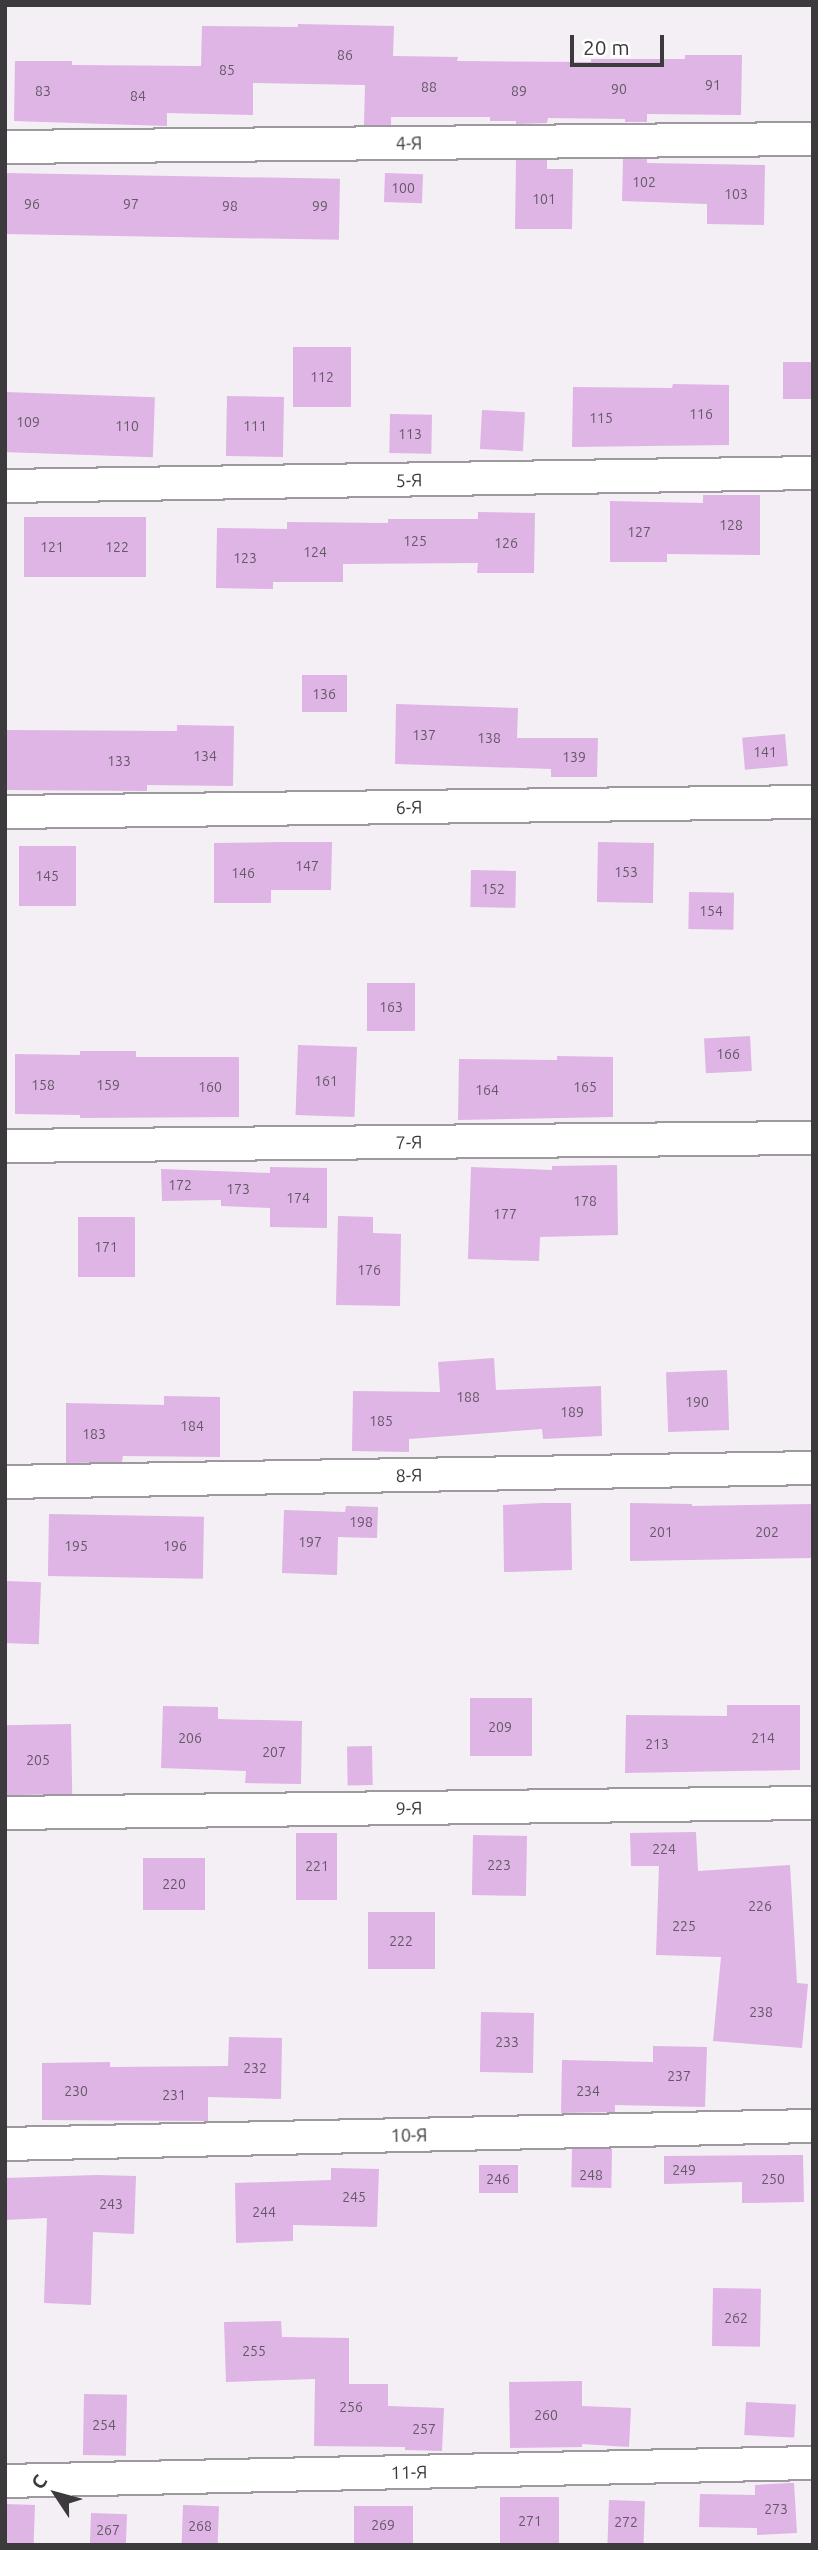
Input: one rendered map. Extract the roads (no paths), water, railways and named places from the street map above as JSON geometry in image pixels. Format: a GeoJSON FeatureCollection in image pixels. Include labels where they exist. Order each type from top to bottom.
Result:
{"type":"FeatureCollection","features":[{"type":"Feature","properties":{"kind":"street","name":"4-Я"},"geometry":{"type":"LineString","coordinates":[[5,147],[813,139]]}},
{"type":"Feature","properties":{"kind":"street","name":"5-Я"},"geometry":{"type":"LineString","coordinates":[[5,486],[813,473]]}},
{"type":"Feature","properties":{"kind":"street","name":"6-Я"},"geometry":{"type":"LineString","coordinates":[[5,812],[813,802]]}},
{"type":"Feature","properties":{"kind":"street","name":"7-Я"},"geometry":{"type":"LineString","coordinates":[[5,1146],[813,1138]]}},
{"type":"Feature","properties":{"kind":"street","name":"8-Я"},"geometry":{"type":"LineString","coordinates":[[5,1482],[813,1468]]}},
{"type":"Feature","properties":{"kind":"street","name":"9-Я"},"geometry":{"type":"LineString","coordinates":[[5,1813],[813,1803]]}},
{"type":"Feature","properties":{"kind":"street","name":"10-Я"},"geometry":{"type":"LineString","coordinates":[[5,2144],[813,2126]]}},
{"type":"Feature","properties":{"kind":"street","name":"11-Я"},"geometry":{"type":"LineString","coordinates":[[5,2481],[813,2463]]}}]}
